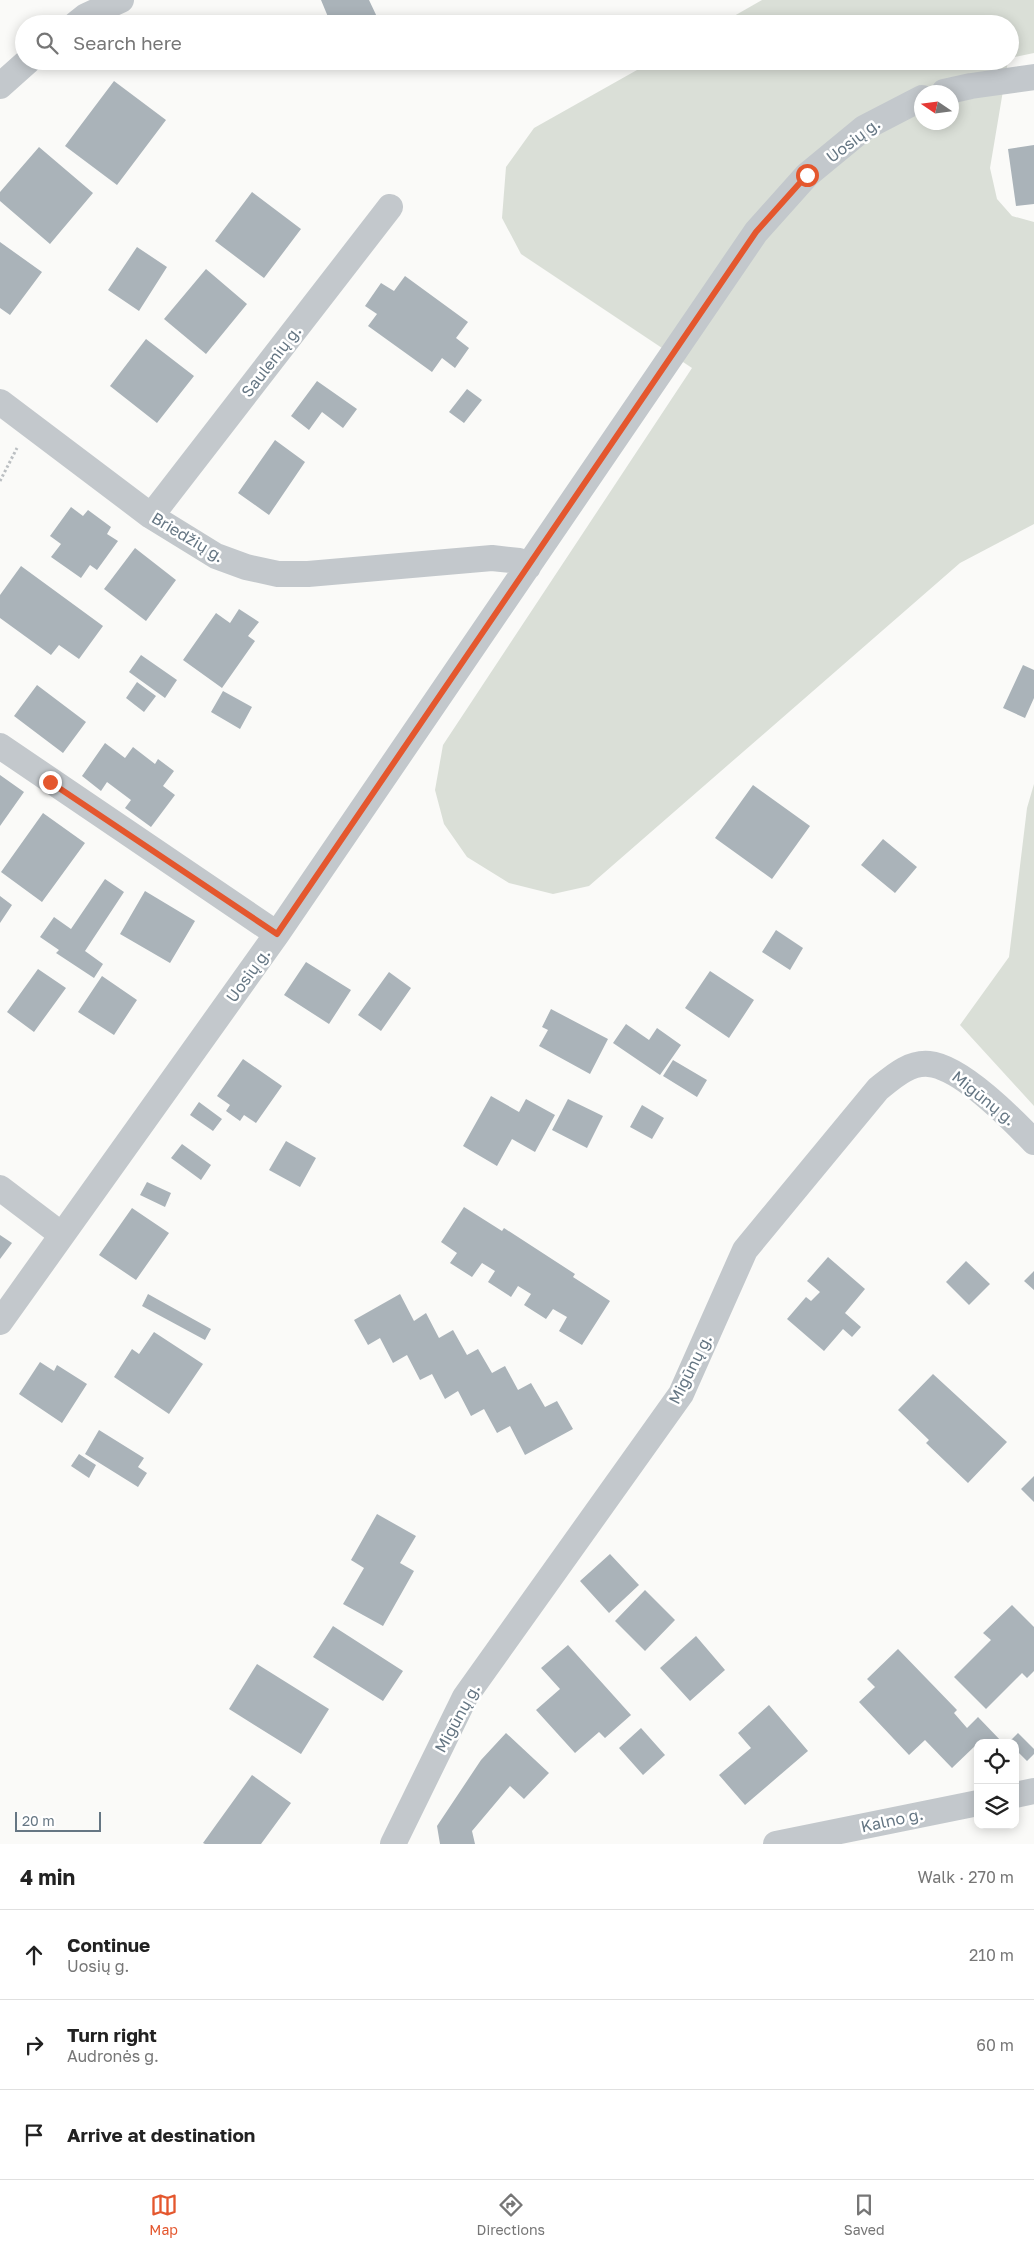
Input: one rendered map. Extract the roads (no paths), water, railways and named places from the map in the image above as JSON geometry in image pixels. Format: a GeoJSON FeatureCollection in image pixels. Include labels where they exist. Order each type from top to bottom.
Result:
{"type":"FeatureCollection","features":[{"type":"Feature","properties":{"kind":"street"},"geometry":{"type":"LineString","coordinates":[[81,13],[121,0]]}},
{"type":"Feature","properties":{"kind":"street"},"geometry":{"type":"LineString","coordinates":[[0,86],[18,70]]}},
{"type":"Feature","properties":{"kind":"street"},"geometry":{"type":"LineString","coordinates":[[959,89],[1034,77]]}},
{"type":"Feature","properties":{"kind":"street","name":"Uosių g."},"geometry":{"type":"LineString","coordinates":[[0,1322],[277,934],[756,232],[807,175],[864,128],[914,102]]}},
{"type":"Feature","properties":{"kind":"street","name":"Saulenių g."},"geometry":{"type":"LineString","coordinates":[[151,516],[390,207]]}},
{"type":"Feature","properties":{"kind":"street","name":"Briedžių g."},"geometry":{"type":"LineString","coordinates":[[0,402],[151,516],[216,556],[246,568],[278,574],[308,574],[492,558],[519,561],[528,567]]}},
{"type":"Feature","properties":{"kind":"street"},"geometry":{"type":"LineString","coordinates":[[0,746],[277,934]]}},
{"type":"Feature","properties":{"kind":"street","name":"Migūnų g."},"geometry":{"type":"LineString","coordinates":[[394,1844],[465,1697],[681,1394],[745,1250],[878,1089],[897,1073],[914,1066],[928,1064],[946,1067],[1004,1110],[1034,1142]]}},
{"type":"Feature","properties":{"kind":"street"},"geometry":{"type":"LineString","coordinates":[[0,1188],[62,1234]]}},
{"type":"Feature","properties":{"kind":"street"},"geometry":{"type":"LineString","coordinates":[[1019,1794],[1034,1791]]}},
{"type":"Feature","properties":{"kind":"street","name":"Kalno g."},"geometry":{"type":"LineString","coordinates":[[776,1844],[974,1804]]}}]}
